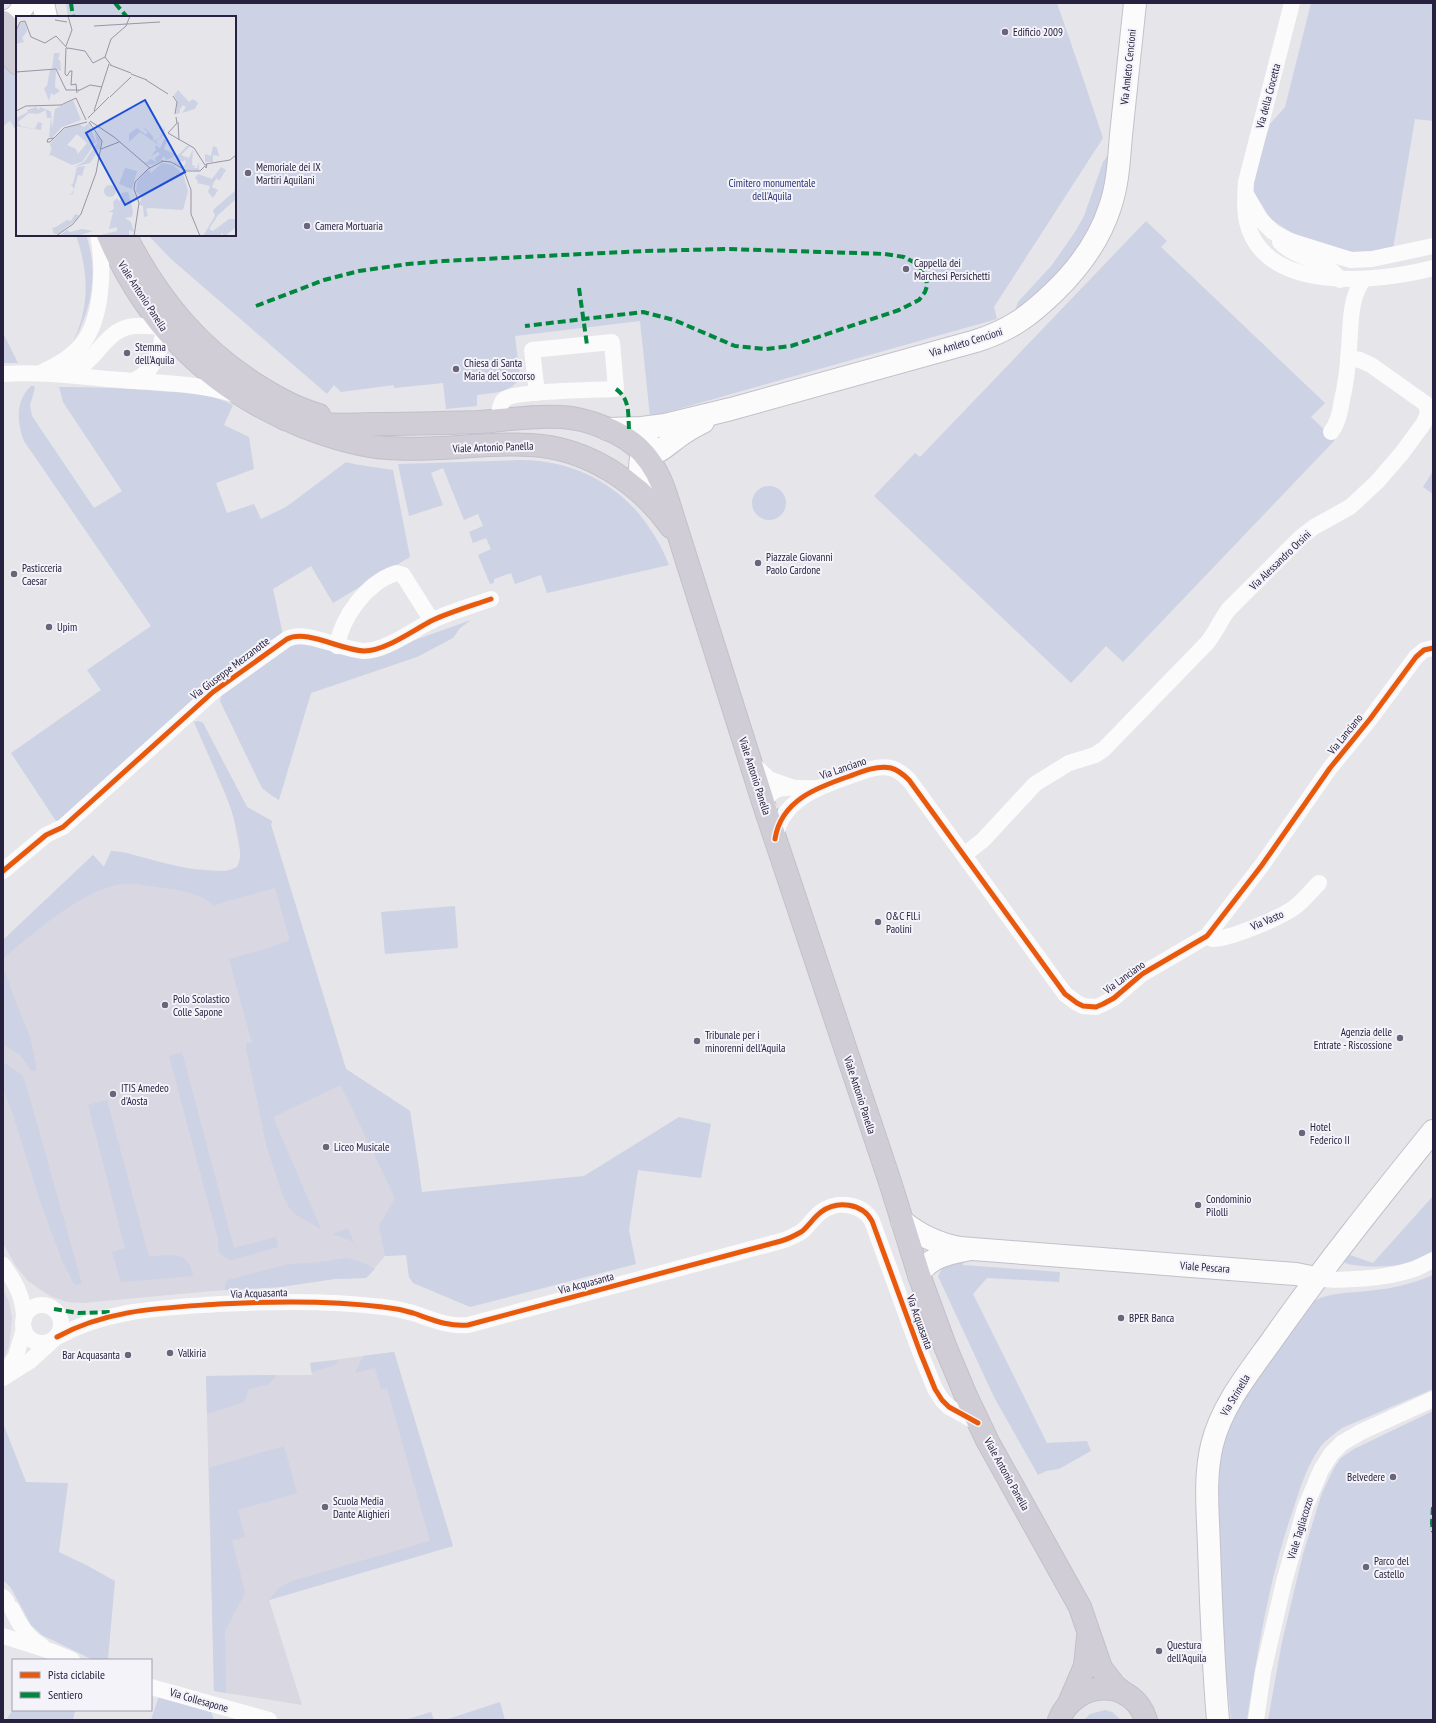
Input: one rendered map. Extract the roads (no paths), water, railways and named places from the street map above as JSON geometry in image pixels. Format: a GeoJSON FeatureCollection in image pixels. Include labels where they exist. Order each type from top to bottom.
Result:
{"type":"FeatureCollection","features":[{"type":"Feature","properties":{"kind":"main road"},"geometry":{"type":"LineString","coordinates":[[3,22],[14,18],[26,3]]}},
{"type":"Feature","properties":{"kind":"main road"},"geometry":{"type":"LineString","coordinates":[[44,3],[46,16]]}},
{"type":"Feature","properties":{"kind":"main road","name":"Via Amleto Cencioni"},"geometry":{"type":"LineString","coordinates":[[607,429],[642,428],[667,435],[694,426],[731,409],[998,333],[1026,318],[1064,282],[1081,263],[1094,243],[1113,198],[1117,177],[1135,3]]}},
{"type":"Feature","properties":{"kind":"main road"},"geometry":{"type":"LineString","coordinates":[[3,22],[16,35]]}},
{"type":"Feature","properties":{"kind":"main road"},"geometry":{"type":"LineString","coordinates":[[3,22],[12,57]]}},
{"type":"Feature","properties":{"kind":"main road","name":"Viale Antonio Panella"},"geometry":{"type":"LineString","coordinates":[[109,236],[134,284],[163,328],[202,367],[227,386],[255,404],[285,419],[346,441],[388,448],[435,449],[521,445],[560,449],[586,458],[611,471],[634,486],[649,499],[672,528],[685,555]]}},
{"type":"Feature","properties":{"kind":"main road","name":"Viale Antonio Panella"},"geometry":{"type":"LineString","coordinates":[[126,236],[172,311],[189,331],[222,360],[271,394],[301,409],[327,417],[387,424]]}},
{"type":"Feature","properties":{"kind":"main road","name":"Viale Antonio Panella"},"geometry":{"type":"LineString","coordinates":[[285,419],[309,423],[387,424],[500,420],[546,416],[567,417],[607,429],[626,440],[642,452],[656,470],[667,498],[775,839],[919,1275],[951,1361],[978,1423],[1083,1614],[1101,1668],[1107,1678],[1136,1703],[1144,1714],[1146,1720]]}},
{"type":"Feature","properties":{"kind":"main road","name":"Via Amleto Cencioni"},"geometry":{"type":"LineString","coordinates":[[642,452],[654,453],[662,450],[667,435]]}},
{"type":"Feature","properties":{"kind":"main road","name":"Via Amleto Cencioni"},"geometry":{"type":"LineString","coordinates":[[656,470],[667,435]]}},
{"type":"Feature","properties":{"kind":"main road"},"geometry":{"type":"LineString","coordinates":[[642,452],[640,474],[642,486],[649,499]]}},
{"type":"Feature","properties":{"kind":"main road","name":"Via Strinella"},"geometry":{"type":"LineString","coordinates":[[1218,1720],[1214,1666],[1207,1497],[1208,1470],[1212,1445],[1220,1421],[1236,1392],[1316,1278],[1433,1131]]}},
{"type":"Feature","properties":{"kind":"main road","name":"Viale Pescara"},"geometry":{"type":"LineString","coordinates":[[902,1221],[914,1232],[932,1241],[956,1247],[1274,1272],[1316,1278]]}},
{"type":"Feature","properties":{"kind":"main road","name":"Viale Pescara"},"geometry":{"type":"LineString","coordinates":[[919,1275],[924,1268],[937,1259],[955,1252],[973,1249]]}},
{"type":"Feature","properties":{"kind":"main road","name":"Viale Antonio Panella"},"geometry":{"type":"LineString","coordinates":[[1059,1720],[1063,1711],[1070,1702],[1081,1677],[1087,1652],[1088,1633],[1083,1614]]}},
{"type":"Feature","properties":{"kind":"main road"},"geometry":{"type":"LineString","coordinates":[[1070,1702],[1082,1693],[1096,1688],[1111,1689],[1125,1694]]}},
{"type":"Feature","properties":{"kind":"street","name":"Via della Crocetta"},"geometry":{"type":"LineString","coordinates":[[1292,3],[1252,154],[1246,189],[1245,208],[1247,223],[1254,237],[1273,260],[1291,269],[1317,276],[1363,280],[1410,274],[1433,268]]}},
{"type":"Feature","properties":{"kind":"street"},"geometry":{"type":"LineString","coordinates":[[1246,189],[1249,200],[1255,211],[1282,244],[1291,252],[1321,263],[1333,272],[1338,278],[1348,297],[1351,314]]}},
{"type":"Feature","properties":{"kind":"street"},"geometry":{"type":"LineString","coordinates":[[1261,247],[1261,238],[1266,234],[1273,232],[1290,241],[1351,260],[1372,259],[1433,246]]}},
{"type":"Feature","properties":{"kind":"street"},"geometry":{"type":"LineString","coordinates":[[40,373],[53,367],[72,354],[84,342],[90,330],[96,314],[100,289],[101,265],[98,236]]}},
{"type":"Feature","properties":{"kind":"street"},"geometry":{"type":"LineString","coordinates":[[131,381],[143,375],[156,357],[162,341],[163,328],[160,309],[143,266]]}},
{"type":"Feature","properties":{"kind":"street"},"geometry":{"type":"LineString","coordinates":[[1331,432],[1336,425],[1340,414],[1348,358],[1351,314],[1356,292],[1363,280]]}},
{"type":"Feature","properties":{"kind":"street"},"geometry":{"type":"LineString","coordinates":[[58,373],[74,371],[84,365],[107,339],[119,330],[141,326],[163,328],[198,345],[222,360]]}},
{"type":"Feature","properties":{"kind":"street"},"geometry":{"type":"LineString","coordinates":[[500,420],[500,409],[506,399],[511,396],[537,393],[616,389],[612,342],[532,350],[537,393]]}},
{"type":"Feature","properties":{"kind":"street","name":"Via Alessandro Orsini"},"geometry":{"type":"LineString","coordinates":[[964,855],[983,840],[1035,784],[1069,763],[1095,755],[1104,748],[1206,644],[1216,631],[1229,609],[1297,541],[1314,527],[1350,507],[1377,482],[1402,453],[1426,420],[1427,407],[1422,400],[1371,365],[1360,360],[1348,358]]}},
{"type":"Feature","properties":{"kind":"street"},"geometry":{"type":"LineString","coordinates":[[3,374],[58,373],[218,390],[255,404]]}},
{"type":"Feature","properties":{"kind":"street"},"geometry":{"type":"LineString","coordinates":[[337,646],[342,628],[363,595],[375,585],[396,573],[403,575],[432,621]]}},
{"type":"Feature","properties":{"kind":"street","name":"Via Giuseppe Mezzanotte"},"geometry":{"type":"LineString","coordinates":[[3,871],[46,835],[66,825],[213,692],[290,637],[301,635],[337,646],[362,651],[376,649],[432,621],[491,599]]}},
{"type":"Feature","properties":{"kind":"street","name":"Via Lanciano"},"geometry":{"type":"LineString","coordinates":[[816,788],[783,787],[773,791],[767,797],[764,805],[772,810],[780,811],[794,804],[816,788],[878,767],[892,768],[898,771],[909,780],[1065,994],[1083,1006],[1096,1007],[1110,1000],[1142,974],[1207,936],[1262,865],[1330,768],[1370,719],[1416,657],[1424,650],[1433,648]]}},
{"type":"Feature","properties":{"kind":"street","name":"Via Lanciano"},"geometry":{"type":"LineString","coordinates":[[750,761],[769,779],[791,787]]}},
{"type":"Feature","properties":{"kind":"street","name":"Via Lanciano"},"geometry":{"type":"LineString","coordinates":[[775,839],[779,823],[794,804]]}},
{"type":"Feature","properties":{"kind":"street","name":"Via Vasto"},"geometry":{"type":"LineString","coordinates":[[1207,936],[1212,939],[1221,938],[1258,925],[1286,912],[1301,902],[1319,883]]}},
{"type":"Feature","properties":{"kind":"street","name":"Via Acquasanta"},"geometry":{"type":"LineString","coordinates":[[55,1338],[93,1321],[131,1312],[269,1302],[309,1301],[356,1304],[408,1312],[445,1324],[459,1326],[781,1241],[800,1232],[823,1211],[834,1206],[846,1205],[865,1211],[872,1221],[920,1352],[938,1394],[952,1409],[978,1423]]}},
{"type":"Feature","properties":{"kind":"street","name":"Viale Pescara"},"geometry":{"type":"LineString","coordinates":[[1316,1278],[1336,1280],[1388,1275],[1411,1270],[1433,1260]]}},
{"type":"Feature","properties":{"kind":"street"},"geometry":{"type":"LineString","coordinates":[[3,1265],[15,1282],[32,1297],[54,1309],[60,1318],[61,1329],[55,1338],[30,1361],[3,1377]]}},
{"type":"Feature","properties":{"kind":"street"},"geometry":{"type":"LineString","coordinates":[[15,1282],[22,1301],[24,1324],[29,1338],[36,1342],[46,1343],[55,1338]]}},
{"type":"Feature","properties":{"kind":"street"},"geometry":{"type":"LineString","coordinates":[[3,1377],[16,1356],[28,1312],[34,1307],[46,1306]]}},
{"type":"Feature","properties":{"kind":"street","name":"Viale Tagliacozzo"},"geometry":{"type":"LineString","coordinates":[[1256,1720],[1263,1672],[1284,1582],[1306,1508],[1321,1470],[1331,1454],[1342,1443],[1361,1432],[1433,1399]]}},
{"type":"Feature","properties":{"kind":"street"},"geometry":{"type":"LineString","coordinates":[[3,1631],[12,1623],[14,1617],[6,1602]]}},
{"type":"Feature","properties":{"kind":"street"},"geometry":{"type":"LineString","coordinates":[[6,1602],[30,1638],[50,1651]]}},
{"type":"Feature","properties":{"kind":"street"},"geometry":{"type":"LineString","coordinates":[[3,1636],[70,1659]]}},
{"type":"Feature","properties":{"kind":"street","name":"Via Collesapone"},"geometry":{"type":"LineString","coordinates":[[152,1687],[269,1720]]}},
{"type":"Feature","properties":{"kind":"place","name":"Edificio 2009"},"geometry":{"type":"Point","coordinates":[1005,32]}},
{"type":"Feature","properties":{"kind":"place","name":"Memoriale dei IX Martiri Aquilani"},"geometry":{"type":"Point","coordinates":[248,173]}},
{"type":"Feature","properties":{"kind":"place","name":"Camera Mortuaria"},"geometry":{"type":"Point","coordinates":[307,226]}},
{"type":"Feature","properties":{"kind":"place","name":"Cappella dei Marchesi Persichetti"},"geometry":{"type":"Point","coordinates":[906,269]}},
{"type":"Feature","properties":{"kind":"place","name":"Stemma dell'Aquila"},"geometry":{"type":"Point","coordinates":[127,353]}},
{"type":"Feature","properties":{"kind":"place","name":"Chiesa di Santa Maria del Soccorso"},"geometry":{"type":"Point","coordinates":[456,369]}},
{"type":"Feature","properties":{"kind":"place","name":"Piazzale Giovanni Paolo Cardone"},"geometry":{"type":"Point","coordinates":[758,563]}},
{"type":"Feature","properties":{"kind":"place","name":"Pasticceria Caesar"},"geometry":{"type":"Point","coordinates":[14,574]}},
{"type":"Feature","properties":{"kind":"place","name":"Upim"},"geometry":{"type":"Point","coordinates":[49,627]}},
{"type":"Feature","properties":{"kind":"place","name":"O&C Fll.i Paolini"},"geometry":{"type":"Point","coordinates":[878,922]}},
{"type":"Feature","properties":{"kind":"place","name":"Polo Scolastico Colle Sapone"},"geometry":{"type":"Point","coordinates":[165,1005]}},
{"type":"Feature","properties":{"kind":"place","name":"Agenzia delle Entrate - Riscossione"},"geometry":{"type":"Point","coordinates":[1400,1038]}},
{"type":"Feature","properties":{"kind":"place","name":"Tribunale per i minorenni dell'Aquila"},"geometry":{"type":"Point","coordinates":[697,1041]}},
{"type":"Feature","properties":{"kind":"place","name":"ITIS Amedeo d'Aosta"},"geometry":{"type":"Point","coordinates":[113,1094]}},
{"type":"Feature","properties":{"kind":"place","name":"Hotel Federico II"},"geometry":{"type":"Point","coordinates":[1302,1133]}},
{"type":"Feature","properties":{"kind":"place","name":"Liceo Musicale"},"geometry":{"type":"Point","coordinates":[326,1147]}},
{"type":"Feature","properties":{"kind":"place","name":"Condominio Pilolli"},"geometry":{"type":"Point","coordinates":[1198,1205]}},
{"type":"Feature","properties":{"kind":"place","name":"BPER Banca"},"geometry":{"type":"Point","coordinates":[1121,1318]}},
{"type":"Feature","properties":{"kind":"place","name":"Valkiria"},"geometry":{"type":"Point","coordinates":[170,1353]}},
{"type":"Feature","properties":{"kind":"place","name":"Bar Acquasanta"},"geometry":{"type":"Point","coordinates":[128,1355]}},
{"type":"Feature","properties":{"kind":"place","name":"Belvedere"},"geometry":{"type":"Point","coordinates":[1393,1477]}},
{"type":"Feature","properties":{"kind":"place","name":"Scuola Media Dante Alighieri"},"geometry":{"type":"Point","coordinates":[325,1507]}},
{"type":"Feature","properties":{"kind":"place","name":"Parco del Castello"},"geometry":{"type":"Point","coordinates":[1366,1567]}},
{"type":"Feature","properties":{"kind":"place","name":"Questura dell'Aquila"},"geometry":{"type":"Point","coordinates":[1159,1651]}},
{"type":"Feature","properties":{"kind":"park label","name":"Cimitero monumentale dell'Aquila"},"geometry":{"type":"Point","coordinates":[772,189]}}]}
